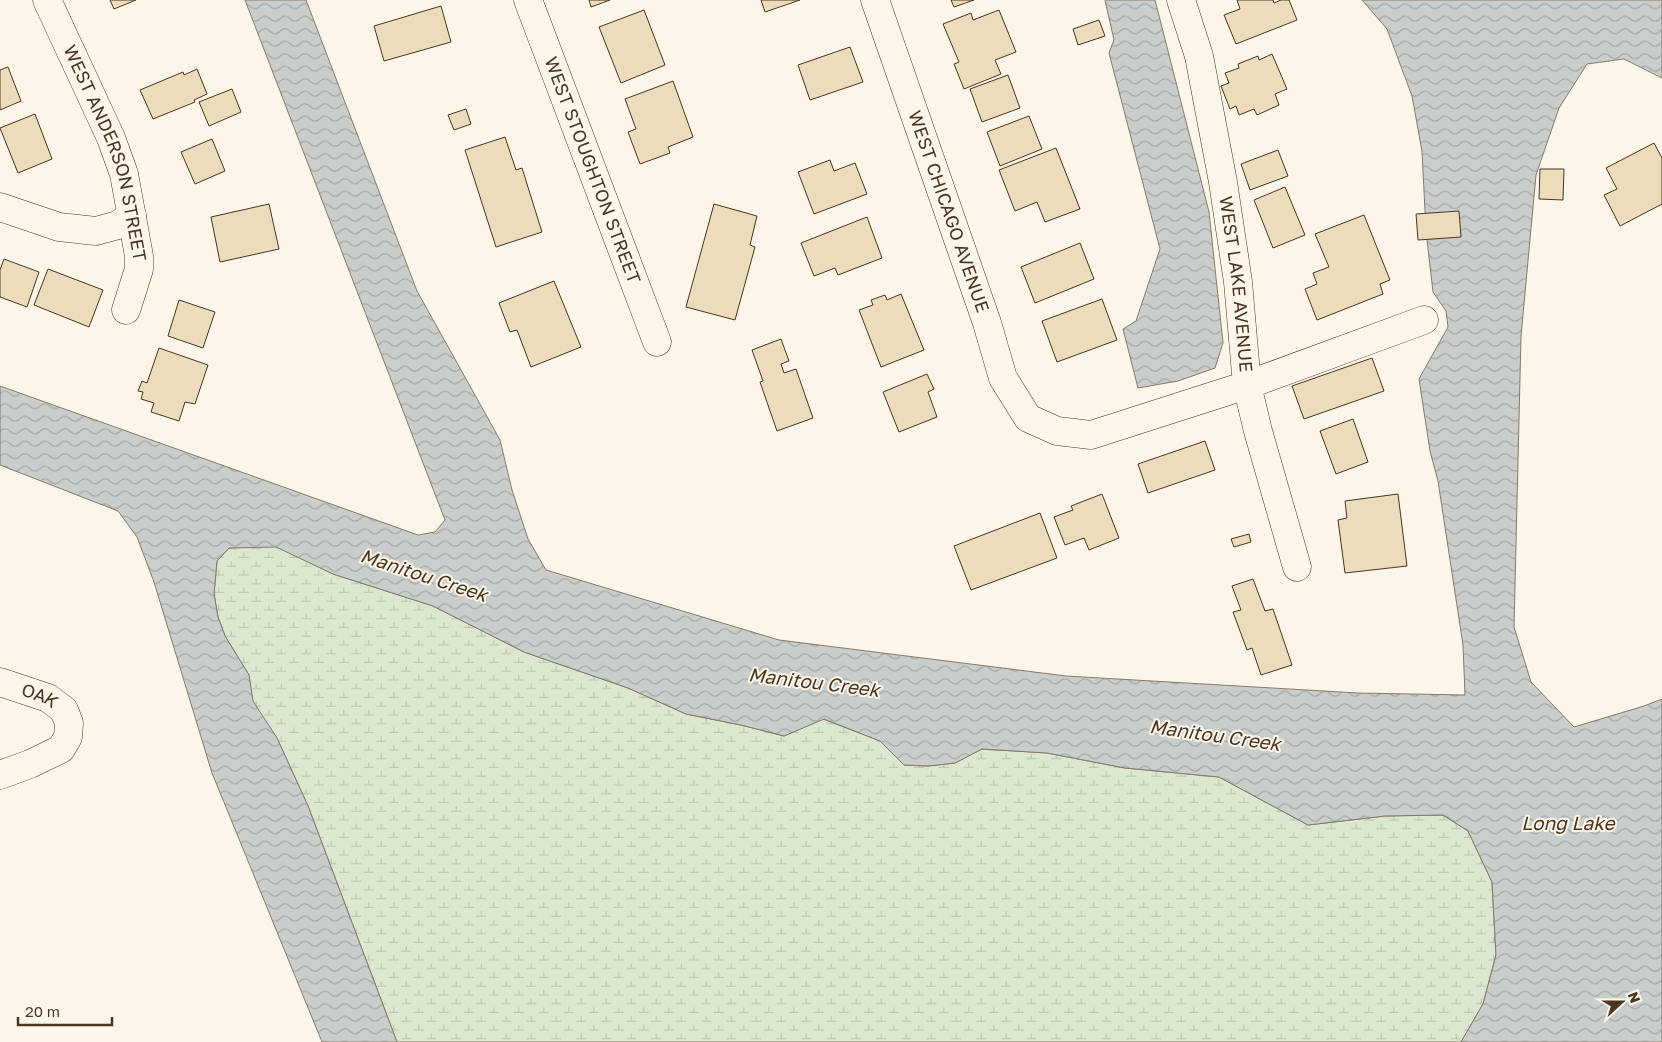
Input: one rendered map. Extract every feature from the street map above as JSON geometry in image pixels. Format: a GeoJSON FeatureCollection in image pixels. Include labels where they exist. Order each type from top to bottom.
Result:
{"type":"FeatureCollection","features":[{"type":"Feature","properties":{"kind":"street","name":"WEST ANDERSON STREET"},"geometry":{"type":"LineString","coordinates":[[47,0],[111,138],[124,174],[139,256],[139,270],[126,310]]}},
{"type":"Feature","properties":{"kind":"street","name":"WEST STOUGHTON STREET"},"geometry":{"type":"LineString","coordinates":[[528,0],[657,342]]}},
{"type":"Feature","properties":{"kind":"street","name":"WEST CHICAGO AVENUE"},"geometry":{"type":"LineString","coordinates":[[875,0],[987,323],[1003,378],[1028,418],[1057,431],[1091,435],[1247,385]]}},
{"type":"Feature","properties":{"kind":"street","name":"WEST LAKE AVENUE"},"geometry":{"type":"LineString","coordinates":[[1181,0],[1199,56],[1224,182],[1238,282],[1247,385],[1258,431],[1297,567]]}},
{"type":"Feature","properties":{"kind":"street"},"geometry":{"type":"LineString","coordinates":[[0,207],[59,227],[96,231],[118,224],[132,215]]}},
{"type":"Feature","properties":{"kind":"street"},"geometry":{"type":"LineString","coordinates":[[1247,385],[1424,320]]}},
{"type":"Feature","properties":{"kind":"street","name":"OAK"},"geometry":{"type":"LineString","coordinates":[[0,682],[48,698],[64,710],[69,723],[68,737],[61,749],[30,764],[0,774]]}},
{"type":"Feature","properties":{"kind":"green space"},"geometry":{"type":"Polygon","coordinates":[[[276,546],[333,574],[433,606],[524,652],[628,688],[686,714],[784,736],[823,719],[880,741],[904,765],[928,766],[955,763],[982,749],[1047,753],[1125,768],[1219,777],[1308,825],[1385,816],[1443,815],[1468,831],[1492,882],[1496,955],[1483,1004],[1461,1042],[397,1042],[308,806],[277,738],[252,701],[249,675],[225,636],[218,617],[214,594],[217,561],[229,548],[276,546]]]}},
{"type":"Feature","properties":{"kind":"water","name":"Long Lake"},"geometry":{"type":"Polygon","coordinates":[[[245,0],[306,0],[417,291],[500,440],[512,490],[528,539],[546,570],[779,640],[1066,676],[1358,693],[1465,695],[1463,645],[1438,481],[1430,451],[1419,379],[1448,327],[1446,311],[1433,292],[1426,231],[1422,151],[1412,96],[1387,29],[1362,0],[1662,0],[1662,78],[1624,59],[1587,64],[1559,108],[1536,175],[1521,336],[1514,627],[1531,682],[1574,727],[1662,699],[1662,1042],[1461,1042],[1483,1004],[1496,955],[1492,882],[1468,831],[1443,815],[1385,816],[1308,825],[1219,777],[1125,768],[1047,753],[982,749],[955,763],[928,766],[904,765],[880,741],[824,719],[784,736],[686,714],[628,688],[524,652],[433,606],[333,574],[276,547],[229,548],[217,561],[214,594],[218,617],[225,636],[249,675],[253,701],[277,738],[308,806],[397,1042],[322,1042],[212,773],[154,582],[137,537],[118,511],[0,465],[0,386],[418,535],[435,532],[445,520],[245,0]]]}},
{"type":"Feature","properties":{"kind":"water"},"geometry":{"type":"Polygon","coordinates":[[[1105,0],[1155,0],[1209,212],[1223,343],[1215,368],[1178,381],[1138,388],[1123,329],[1136,321],[1160,249],[1109,53],[1114,40],[1105,0]]]}},
{"type":"Feature","properties":{"kind":"building"},"geometry":{"type":"Polygon","coordinates":[[[110,0],[136,0],[114,9],[110,0]]]}},
{"type":"Feature","properties":{"kind":"building"},"geometry":{"type":"Polygon","coordinates":[[[589,0],[610,0],[591,7],[589,0]]]}},
{"type":"Feature","properties":{"kind":"building"},"geometry":{"type":"Polygon","coordinates":[[[761,0],[800,0],[765,12],[761,0]]]}},
{"type":"Feature","properties":{"kind":"building"},"geometry":{"type":"Polygon","coordinates":[[[951,0],[974,0],[954,7],[951,0]]]}},
{"type":"Feature","properties":{"kind":"building"},"geometry":{"type":"Polygon","coordinates":[[[1237,0],[1273,0],[1274,3],[1281,0],[1289,0],[1297,20],[1236,44],[1224,15],[1240,9],[1237,0]]]}},
{"type":"Feature","properties":{"kind":"building"},"geometry":{"type":"Polygon","coordinates":[[[441,6],[451,42],[384,61],[374,26],[441,6]]]}},
{"type":"Feature","properties":{"kind":"building"},"geometry":{"type":"Polygon","coordinates":[[[644,10],[665,65],[621,83],[599,27],[644,10]]]}},
{"type":"Feature","properties":{"kind":"building"},"geometry":{"type":"Polygon","coordinates":[[[999,10],[1016,52],[995,60],[1001,74],[964,89],[954,64],[959,62],[943,24],[971,13],[973,20],[999,10]]]}},
{"type":"Feature","properties":{"kind":"building"},"geometry":{"type":"Polygon","coordinates":[[[1099,20],[1105,36],[1078,45],[1073,29],[1099,20]]]}},
{"type":"Feature","properties":{"kind":"building"},"geometry":{"type":"Polygon","coordinates":[[[850,47],[863,82],[810,100],[798,65],[850,47]]]}},
{"type":"Feature","properties":{"kind":"building"},"geometry":{"type":"Polygon","coordinates":[[[1272,54],[1287,89],[1275,94],[1279,105],[1257,115],[1254,109],[1239,115],[1236,106],[1230,109],[1221,86],[1229,83],[1225,73],[1239,68],[1238,64],[1258,56],[1259,60],[1272,54]]]}},
{"type":"Feature","properties":{"kind":"building"},"geometry":{"type":"Polygon","coordinates":[[[8,67],[21,101],[0,110],[0,70],[8,67]]]}},
{"type":"Feature","properties":{"kind":"building"},"geometry":{"type":"Polygon","coordinates":[[[197,69],[207,94],[194,100],[195,102],[153,119],[140,90],[183,72],[184,75],[197,69]]]}},
{"type":"Feature","properties":{"kind":"building"},"geometry":{"type":"Polygon","coordinates":[[[1008,75],[1020,108],[982,122],[970,89],[1008,75]]]}},
{"type":"Feature","properties":{"kind":"building"},"geometry":{"type":"Polygon","coordinates":[[[673,81],[693,137],[668,147],[670,153],[640,164],[628,132],[636,129],[625,99],[673,81]]]}},
{"type":"Feature","properties":{"kind":"building"},"geometry":{"type":"Polygon","coordinates":[[[232,89],[241,112],[209,126],[199,102],[232,89]]]}},
{"type":"Feature","properties":{"kind":"building"},"geometry":{"type":"Polygon","coordinates":[[[466,109],[471,124],[454,130],[448,115],[466,109]]]}},
{"type":"Feature","properties":{"kind":"building"},"geometry":{"type":"Polygon","coordinates":[[[35,114],[52,159],[18,173],[0,128],[35,114]]]}},
{"type":"Feature","properties":{"kind":"building"},"geometry":{"type":"Polygon","coordinates":[[[1029,116],[1042,149],[1000,166],[987,132],[1029,116]]]}},
{"type":"Feature","properties":{"kind":"building"},"geometry":{"type":"Polygon","coordinates":[[[505,137],[516,170],[522,168],[542,232],[496,247],[465,150],[505,137]]]}},
{"type":"Feature","properties":{"kind":"building"},"geometry":{"type":"Polygon","coordinates":[[[212,139],[225,171],[195,184],[181,152],[212,139]]]}},
{"type":"Feature","properties":{"kind":"building"},"geometry":{"type":"Polygon","coordinates":[[[1654,143],[1662,158],[1662,204],[1620,226],[1604,195],[1617,189],[1606,168],[1654,143]]]}},
{"type":"Feature","properties":{"kind":"building"},"geometry":{"type":"Polygon","coordinates":[[[1056,148],[1080,209],[1045,222],[1037,202],[1015,211],[999,170],[1056,148]]]}},
{"type":"Feature","properties":{"kind":"building"},"geometry":{"type":"Polygon","coordinates":[[[1278,150],[1288,176],[1250,190],[1241,164],[1278,150]]]}},
{"type":"Feature","properties":{"kind":"building"},"geometry":{"type":"Polygon","coordinates":[[[830,160],[834,171],[855,163],[867,194],[814,214],[798,172],[830,160]]]}},
{"type":"Feature","properties":{"kind":"building"},"geometry":{"type":"Polygon","coordinates":[[[1540,169],[1564,169],[1563,200],[1539,199],[1540,169]]]}},
{"type":"Feature","properties":{"kind":"building"},"geometry":{"type":"Polygon","coordinates":[[[1285,187],[1305,235],[1273,248],[1254,200],[1285,187]]]}},
{"type":"Feature","properties":{"kind":"building"},"geometry":{"type":"Polygon","coordinates":[[[269,204],[279,249],[220,262],[211,217],[269,204]]]}},
{"type":"Feature","properties":{"kind":"building"},"geometry":{"type":"Polygon","coordinates":[[[714,204],[757,216],[750,245],[755,247],[735,320],[686,307],[714,204]]]}},
{"type":"Feature","properties":{"kind":"building"},"geometry":{"type":"Polygon","coordinates":[[[1459,211],[1461,237],[1418,240],[1416,214],[1459,211]]]}},
{"type":"Feature","properties":{"kind":"building"},"geometry":{"type":"Polygon","coordinates":[[[1364,215],[1390,280],[1380,284],[1383,294],[1317,320],[1305,289],[1317,284],[1313,273],[1329,267],[1315,234],[1364,215]]]}},
{"type":"Feature","properties":{"kind":"building"},"geometry":{"type":"Polygon","coordinates":[[[867,217],[882,258],[838,275],[835,268],[814,276],[801,243],[867,217]]]}},
{"type":"Feature","properties":{"kind":"building"},"geometry":{"type":"Polygon","coordinates":[[[1080,243],[1094,279],[1035,303],[1021,267],[1080,243]]]}},
{"type":"Feature","properties":{"kind":"building"},"geometry":{"type":"Polygon","coordinates":[[[4,259],[39,272],[27,307],[0,297],[0,270],[4,259]]]}},
{"type":"Feature","properties":{"kind":"building"},"geometry":{"type":"Polygon","coordinates":[[[48,269],[103,290],[89,327],[34,305],[48,269]]]}},
{"type":"Feature","properties":{"kind":"building"},"geometry":{"type":"Polygon","coordinates":[[[554,281],[581,347],[531,367],[517,330],[510,332],[499,303],[554,281]]]}},
{"type":"Feature","properties":{"kind":"building"},"geometry":{"type":"Polygon","coordinates":[[[901,294],[924,350],[881,367],[859,310],[873,305],[871,300],[885,295],[887,300],[901,294]]]}},
{"type":"Feature","properties":{"kind":"building"},"geometry":{"type":"Polygon","coordinates":[[[1102,299],[1117,340],[1057,362],[1042,321],[1102,299]]]}},
{"type":"Feature","properties":{"kind":"building"},"geometry":{"type":"Polygon","coordinates":[[[179,300],[215,312],[203,348],[168,336],[179,300]]]}},
{"type":"Feature","properties":{"kind":"building"},"geometry":{"type":"Polygon","coordinates":[[[781,339],[789,361],[781,364],[784,373],[796,369],[813,418],[777,431],[760,382],[763,381],[752,350],[781,339]]]}},
{"type":"Feature","properties":{"kind":"building"},"geometry":{"type":"Polygon","coordinates":[[[159,348],[208,365],[195,404],[185,402],[179,421],[151,412],[154,403],[141,399],[143,392],[138,391],[142,381],[147,383],[159,348]]]}},
{"type":"Feature","properties":{"kind":"building"},"geometry":{"type":"Polygon","coordinates":[[[1372,358],[1384,391],[1304,419],[1292,386],[1372,358]]]}},
{"type":"Feature","properties":{"kind":"building"},"geometry":{"type":"Polygon","coordinates":[[[927,374],[934,389],[928,392],[937,417],[899,432],[883,392],[927,374]]]}},
{"type":"Feature","properties":{"kind":"building"},"geometry":{"type":"Polygon","coordinates":[[[1353,419],[1368,462],[1336,474],[1320,431],[1353,419]]]}},
{"type":"Feature","properties":{"kind":"building"},"geometry":{"type":"Polygon","coordinates":[[[1205,441],[1215,470],[1148,493],[1138,464],[1205,441]]]}},
{"type":"Feature","properties":{"kind":"building"},"geometry":{"type":"Polygon","coordinates":[[[1102,494],[1119,538],[1089,550],[1084,538],[1065,545],[1054,517],[1073,510],[1071,506],[1102,494]]]}},
{"type":"Feature","properties":{"kind":"building"},"geometry":{"type":"Polygon","coordinates":[[[1398,494],[1407,566],[1345,573],[1338,520],[1347,518],[1345,501],[1398,494]]]}},
{"type":"Feature","properties":{"kind":"building"},"geometry":{"type":"Polygon","coordinates":[[[1040,513],[1057,558],[971,590],[954,546],[1040,513]]]}},
{"type":"Feature","properties":{"kind":"building"},"geometry":{"type":"Polygon","coordinates":[[[1249,534],[1251,542],[1234,547],[1231,539],[1249,534]]]}},
{"type":"Feature","properties":{"kind":"building"},"geometry":{"type":"Polygon","coordinates":[[[1253,579],[1265,611],[1273,609],[1292,665],[1261,675],[1252,648],[1247,650],[1233,612],[1241,610],[1232,586],[1253,579]]]}},
{"type":"Feature","properties":{"kind":"water label","name":"Manitou Creek"},"geometry":{"type":"Point","coordinates":[424,575]}},
{"type":"Feature","properties":{"kind":"water label","name":"Manitou Creek"},"geometry":{"type":"Point","coordinates":[814,682]}},
{"type":"Feature","properties":{"kind":"water label","name":"Manitou Creek"},"geometry":{"type":"Point","coordinates":[1215,735]}}]}
